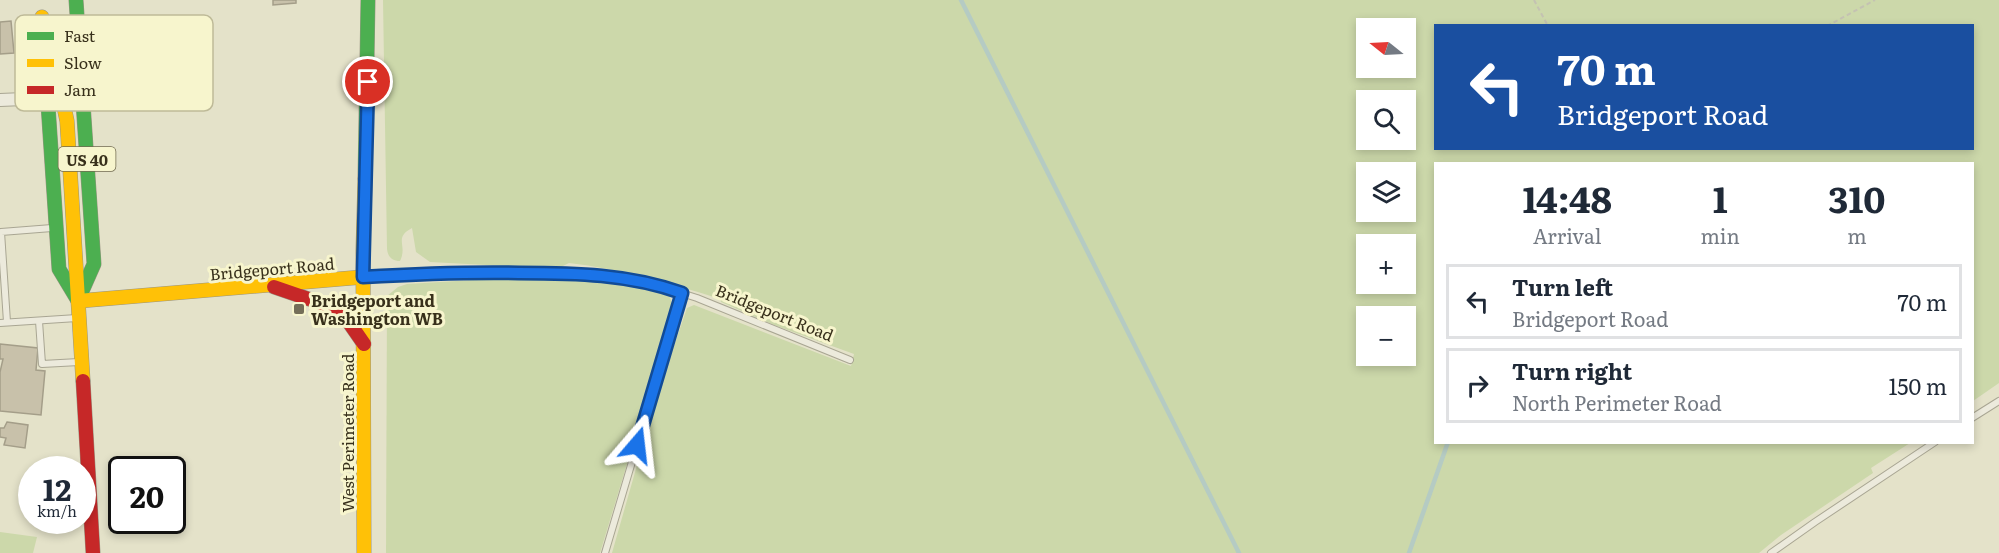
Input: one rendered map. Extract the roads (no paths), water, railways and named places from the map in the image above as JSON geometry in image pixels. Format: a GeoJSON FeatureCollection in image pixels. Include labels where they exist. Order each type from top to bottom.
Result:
{"type":"FeatureCollection","features":[{"type":"Feature","properties":{"kind":"main road","name":"US 40"},"geometry":{"type":"LineString","coordinates":[[41,0],[42,15]]}},
{"type":"Feature","properties":{"kind":"main road","name":"US 40"},"geometry":{"type":"LineString","coordinates":[[76,0],[77,15]]}},
{"type":"Feature","properties":{"kind":"main road","name":"West Perimeter Road"},"geometry":{"type":"LineString","coordinates":[[364,553],[363,277],[368,100],[368,0]]}},
{"type":"Feature","properties":{"kind":"main road","name":"US 40"},"geometry":{"type":"LineString","coordinates":[[48,111],[59,269],[78,301]]}},
{"type":"Feature","properties":{"kind":"main road"},"geometry":{"type":"LineString","coordinates":[[64,111],[67,122],[78,301]]}},
{"type":"Feature","properties":{"kind":"main road","name":"US 40"},"geometry":{"type":"LineString","coordinates":[[84,111],[94,264],[78,301],[93,553]]}},
{"type":"Feature","properties":{"kind":"main road","name":"Bridgeport Road"},"geometry":{"type":"LineString","coordinates":[[78,301],[363,277]]}},
{"type":"Feature","properties":{"kind":"main road"},"geometry":{"type":"LineString","coordinates":[[267,285],[335,308],[346,318],[364,344]]}},
{"type":"Feature","properties":{"kind":"street"},"geometry":{"type":"LineString","coordinates":[[0,100],[15,99]]}},
{"type":"Feature","properties":{"kind":"lane"},"geometry":{"type":"LineString","coordinates":[[56,228],[1,232],[3,323],[79,318]]}},
{"type":"Feature","properties":{"kind":"lane","name":"Bridgeport Road"},"geometry":{"type":"LineString","coordinates":[[363,277],[438,273],[583,273],[639,281],[682,293],[850,360]]}},
{"type":"Feature","properties":{"kind":"lane"},"geometry":{"type":"LineString","coordinates":[[605,553],[682,293]]}},
{"type":"Feature","properties":{"kind":"lane"},"geometry":{"type":"LineString","coordinates":[[39,321],[42,364],[82,361]]}},
{"type":"Feature","properties":{"kind":"lane"},"geometry":{"type":"LineString","coordinates":[[1974,417],[1999,400]]}},
{"type":"Feature","properties":{"kind":"lane"},"geometry":{"type":"LineString","coordinates":[[1771,553],[1932,444]]}},
{"type":"Feature","properties":{"kind":"waterway"},"geometry":{"type":"LineString","coordinates":[[961,0],[1239,553]]}},
{"type":"Feature","properties":{"kind":"waterway"},"geometry":{"type":"LineString","coordinates":[[1409,553],[1447,444]]}},
{"type":"Feature","properties":{"kind":"place","name":"Bridgeport and Washington WB"},"geometry":{"type":"Point","coordinates":[299,309]}}]}
